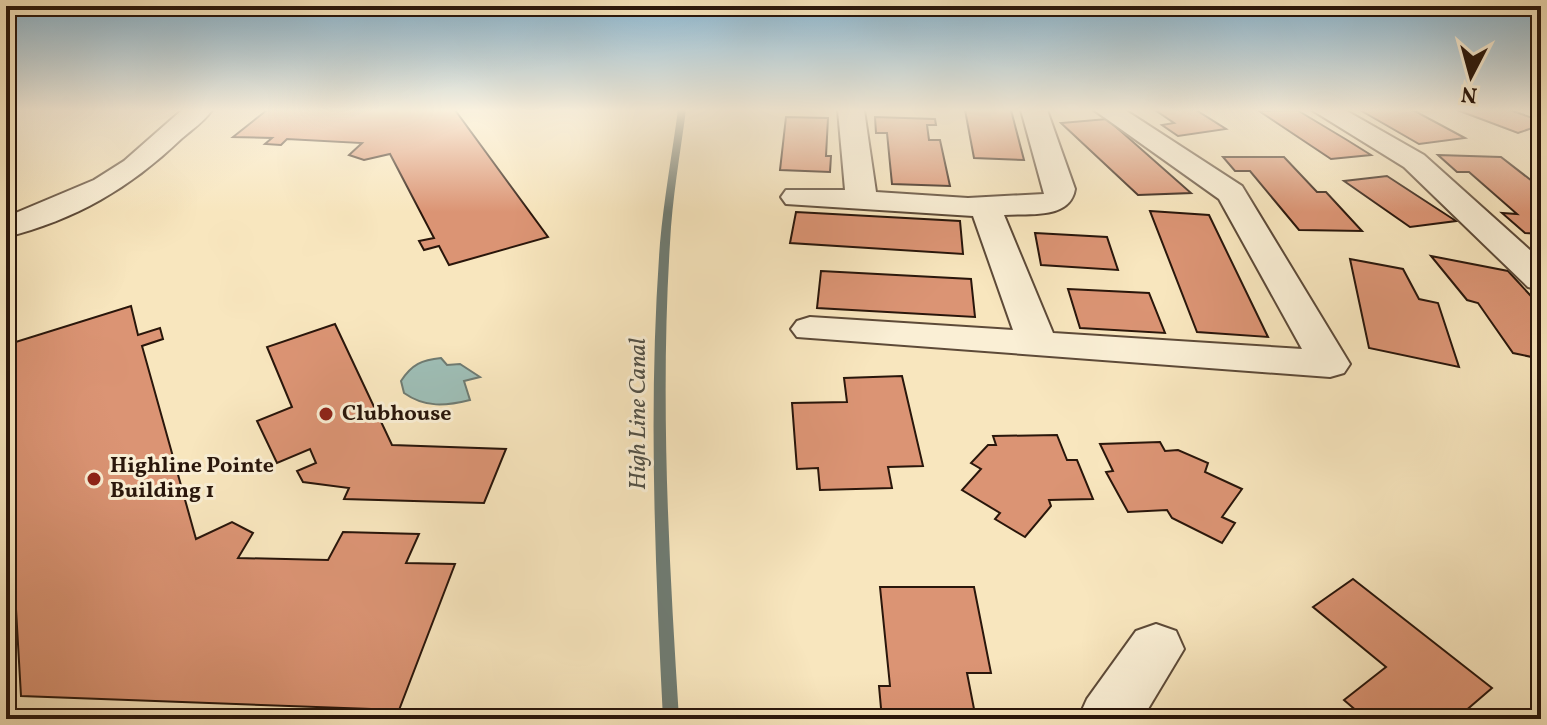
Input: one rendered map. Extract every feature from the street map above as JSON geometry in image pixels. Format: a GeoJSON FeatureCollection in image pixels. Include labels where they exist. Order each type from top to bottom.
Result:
{"type":"FeatureCollection","features":[{"type":"Feature","properties":{"kind":"street"},"geometry":{"type":"LineString","coordinates":[[6,227],[41,216],[112,182],[160,144]]}},
{"type":"Feature","properties":{"kind":"street"},"geometry":{"type":"LineString","coordinates":[[855,144],[862,201]]}},
{"type":"Feature","properties":{"kind":"street"},"geometry":{"type":"LineString","coordinates":[[797,197],[985,207],[1044,204],[1058,199],[1058,180],[1046,144]]}},
{"type":"Feature","properties":{"kind":"street"},"geometry":{"type":"LineString","coordinates":[[810,329],[1330,364],[1231,193],[1158,144]]}},
{"type":"Feature","properties":{"kind":"street"},"geometry":{"type":"LineString","coordinates":[[1384,144],[1414,161],[1541,279]]}},
{"type":"Feature","properties":{"kind":"street"},"geometry":{"type":"LineString","coordinates":[[6,216],[75,200]]}},
{"type":"Feature","properties":{"kind":"street"},"geometry":{"type":"LineString","coordinates":[[985,207],[1025,305],[1037,345]]}},
{"type":"Feature","properties":{"kind":"street"},"geometry":{"type":"LineString","coordinates":[[1108,719],[1156,649]]}},
{"type":"Feature","properties":{"kind":"water"},"geometry":{"type":"Polygon","coordinates":[[[441,358],[447,365],[460,364],[480,377],[464,381],[470,400],[436,404],[404,393],[401,381],[413,367],[441,358]]]}},
{"type":"Feature","properties":{"kind":"building"},"geometry":{"type":"Polygon","coordinates":[[[361,144],[480,144],[548,237],[449,265],[439,246],[424,250],[419,241],[434,238],[390,154],[364,160],[349,155],[361,144]]]}},
{"type":"Feature","properties":{"kind":"building"},"geometry":{"type":"Polygon","coordinates":[[[783,144],[827,144],[826,156],[831,156],[830,172],[780,170],[783,144]]]}},
{"type":"Feature","properties":{"kind":"building"},"geometry":{"type":"Polygon","coordinates":[[[888,144],[941,144],[950,186],[892,184],[888,144]]]}},
{"type":"Feature","properties":{"kind":"building"},"geometry":{"type":"Polygon","coordinates":[[[971,144],[1020,144],[1024,160],[974,158],[971,144]]]}},
{"type":"Feature","properties":{"kind":"building"},"geometry":{"type":"Polygon","coordinates":[[[1083,144],[1135,144],[1191,193],[1138,195],[1083,144]]]}},
{"type":"Feature","properties":{"kind":"building"},"geometry":{"type":"Polygon","coordinates":[[[1308,144],[1353,144],[1371,155],[1331,159],[1308,144]]]}},
{"type":"Feature","properties":{"kind":"building"},"geometry":{"type":"Polygon","coordinates":[[[1438,155],[1501,157],[1541,188],[1541,234],[1525,233],[1502,213],[1517,214],[1469,172],[1457,172],[1438,155]]]}},
{"type":"Feature","properties":{"kind":"building"},"geometry":{"type":"Polygon","coordinates":[[[1223,157],[1284,157],[1317,192],[1326,192],[1362,231],[1299,230],[1250,171],[1235,171],[1223,157]]]}},
{"type":"Feature","properties":{"kind":"building"},"geometry":{"type":"Polygon","coordinates":[[[1387,176],[1456,221],[1410,227],[1344,181],[1387,176]]]}},
{"type":"Feature","properties":{"kind":"building"},"geometry":{"type":"Polygon","coordinates":[[[1150,211],[1209,215],[1268,337],[1197,332],[1150,211]]]}},
{"type":"Feature","properties":{"kind":"building"},"geometry":{"type":"Polygon","coordinates":[[[796,212],[960,221],[963,254],[790,243],[796,212]]]}},
{"type":"Feature","properties":{"kind":"building"},"geometry":{"type":"Polygon","coordinates":[[[1035,233],[1107,237],[1118,270],[1041,265],[1035,233]]]}},
{"type":"Feature","properties":{"kind":"building"},"geometry":{"type":"Polygon","coordinates":[[[1431,256],[1508,271],[1541,307],[1541,359],[1513,353],[1478,303],[1467,300],[1431,256]]]}},
{"type":"Feature","properties":{"kind":"building"},"geometry":{"type":"Polygon","coordinates":[[[1350,259],[1403,269],[1419,299],[1438,303],[1459,367],[1369,348],[1350,259]]]}},
{"type":"Feature","properties":{"kind":"building"},"geometry":{"type":"Polygon","coordinates":[[[821,271],[971,279],[975,317],[817,308],[821,271]]]}},
{"type":"Feature","properties":{"kind":"building"},"geometry":{"type":"Polygon","coordinates":[[[1068,289],[1149,293],[1165,333],[1080,328],[1068,289]]]}},
{"type":"Feature","properties":{"kind":"building","name":"Highline Pointe Building 1"},"geometry":{"type":"Polygon","coordinates":[[[131,306],[138,335],[160,328],[163,339],[142,346],[196,539],[232,522],[253,533],[238,558],[328,560],[343,532],[419,534],[406,563],[455,564],[399,710],[21,696],[6,436],[6,345],[131,306]]]}},
{"type":"Feature","properties":{"kind":"building","name":"Clubhouse"},"geometry":{"type":"Polygon","coordinates":[[[335,324],[392,445],[506,449],[484,503],[344,499],[349,488],[303,482],[297,471],[316,463],[310,449],[277,463],[257,421],[292,407],[267,347],[335,324]]]}},
{"type":"Feature","properties":{"kind":"building"},"geometry":{"type":"Polygon","coordinates":[[[902,376],[923,466],[888,467],[892,488],[820,490],[818,468],[797,469],[792,403],[847,402],[844,378],[902,376]]]}},
{"type":"Feature","properties":{"kind":"building"},"geometry":{"type":"Polygon","coordinates":[[[1057,435],[1067,460],[1077,460],[1093,499],[1049,500],[1051,506],[1025,537],[995,519],[1000,513],[962,490],[981,469],[971,463],[988,445],[996,445],[993,436],[1057,435]]]}},
{"type":"Feature","properties":{"kind":"building"},"geometry":{"type":"Polygon","coordinates":[[[1160,442],[1165,451],[1178,450],[1208,463],[1205,472],[1242,489],[1222,517],[1235,523],[1222,543],[1172,518],[1167,510],[1128,512],[1106,472],[1113,471],[1100,444],[1160,442]]]}},
{"type":"Feature","properties":{"kind":"building"},"geometry":{"type":"Polygon","coordinates":[[[1353,579],[1492,688],[1456,719],[1366,719],[1344,700],[1386,667],[1313,607],[1353,579]]]}},
{"type":"Feature","properties":{"kind":"building"},"geometry":{"type":"Polygon","coordinates":[[[880,587],[974,587],[991,673],[967,673],[976,719],[882,719],[879,686],[890,686],[880,587]]]}},
{"type":"Feature","properties":{"kind":"waterway","name":"High Line Canal"},"geometry":{"type":"LineString","coordinates":[[671,719],[659,422],[666,226],[677,144]]}},
{"type":"Feature","properties":{"kind":"place","name":"Clubhouse"},"geometry":{"type":"Point","coordinates":[326,414]}},
{"type":"Feature","properties":{"kind":"place","name":"Highline Pointe Building 1"},"geometry":{"type":"Point","coordinates":[94,479]}}]}
